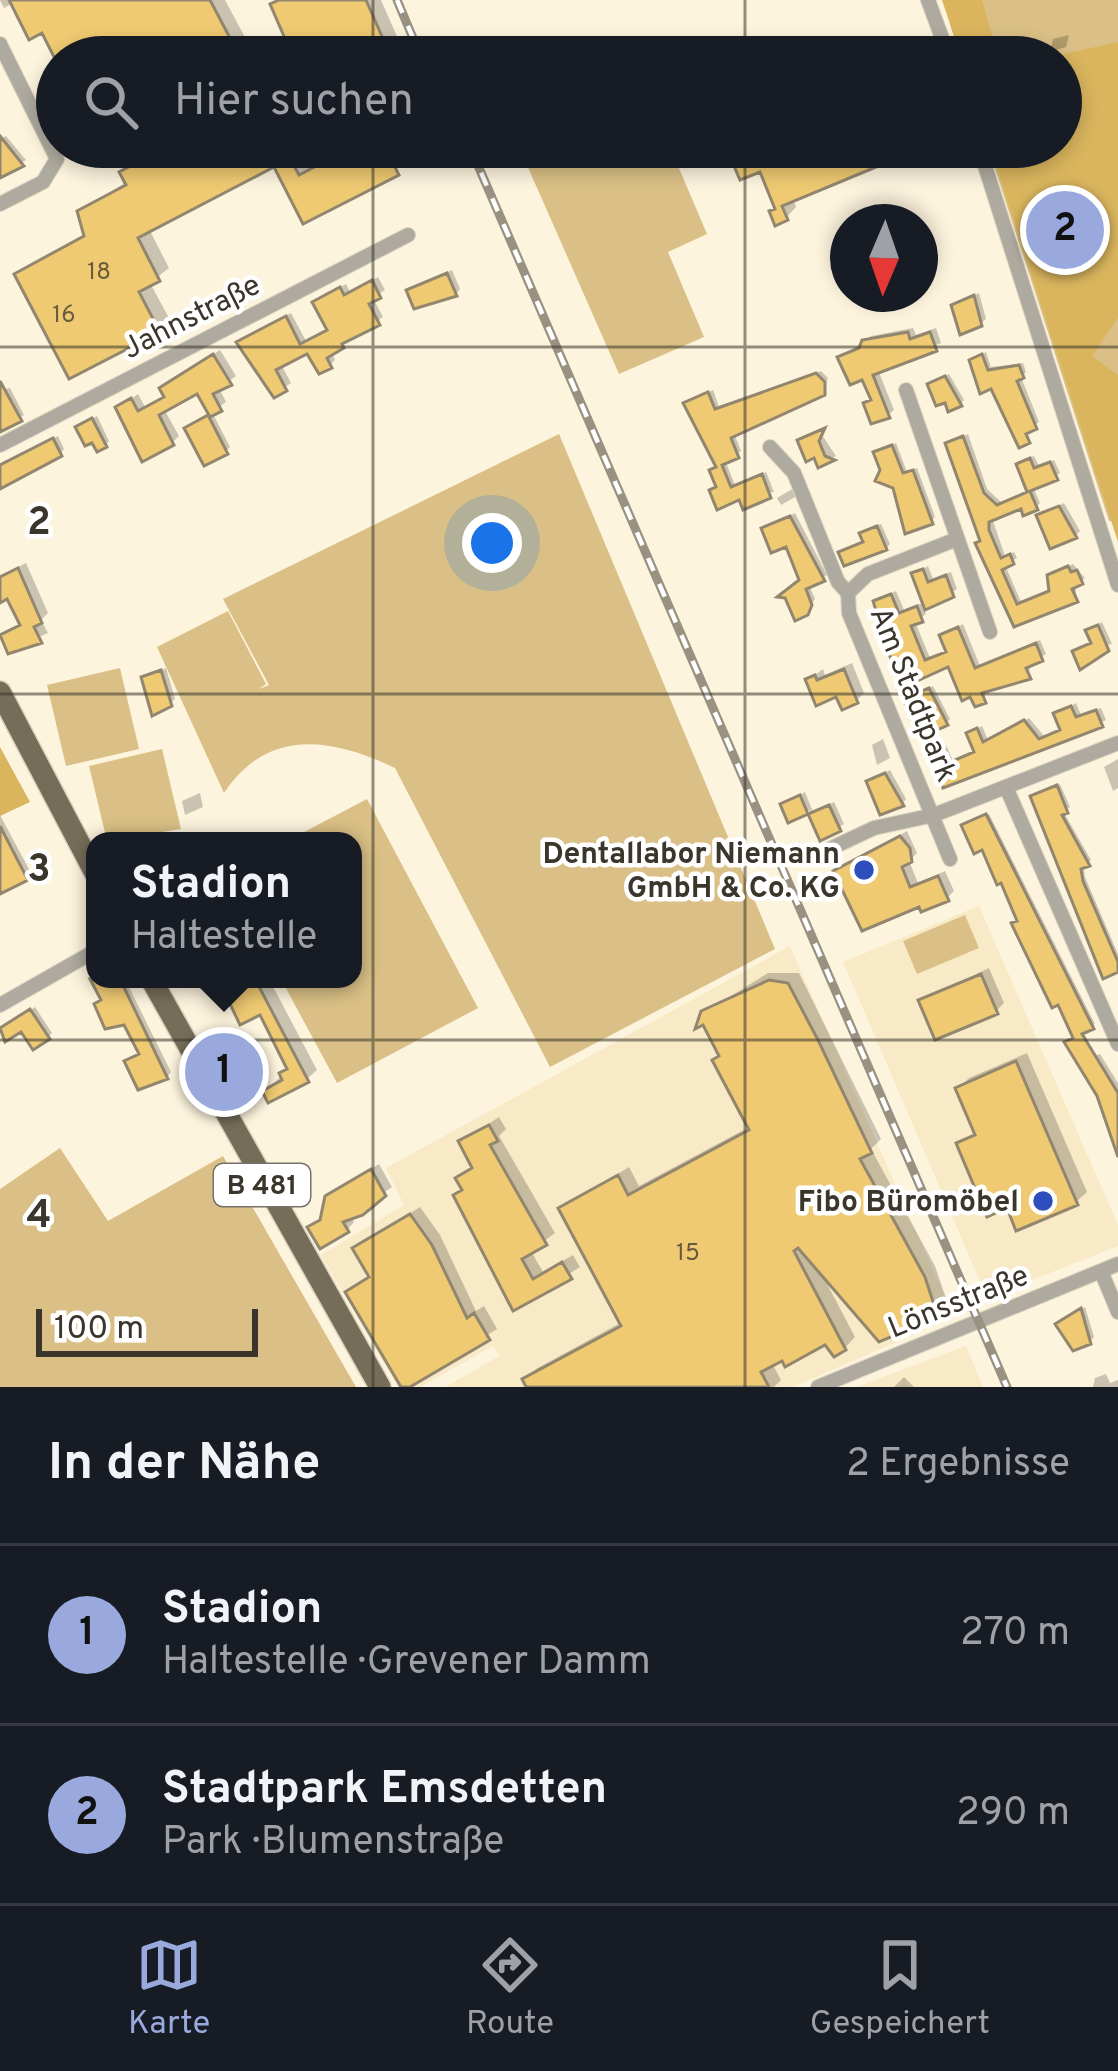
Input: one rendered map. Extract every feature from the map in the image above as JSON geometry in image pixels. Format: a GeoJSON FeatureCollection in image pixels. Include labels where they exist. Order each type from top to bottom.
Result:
{"type":"FeatureCollection","features":[{"type":"Feature","properties":{"kind":"main road"},"geometry":{"type":"LineString","coordinates":[[0,692],[86,856]]}},
{"type":"Feature","properties":{"kind":"main road","name":"B 481"},"geometry":{"type":"LineString","coordinates":[[156,988],[380,1387]]}},
{"type":"Feature","properties":{"kind":"street"},"geometry":{"type":"LineString","coordinates":[[928,0],[942,36]]}},
{"type":"Feature","properties":{"kind":"street"},"geometry":{"type":"LineString","coordinates":[[0,44],[36,116]]}},
{"type":"Feature","properties":{"kind":"street"},"geometry":{"type":"LineString","coordinates":[[0,204],[44,182],[52,168]]}},
{"type":"Feature","properties":{"kind":"street"},"geometry":{"type":"LineString","coordinates":[[986,168],[1118,585]]}},
{"type":"Feature","properties":{"kind":"street","name":"Jahnstraße"},"geometry":{"type":"LineString","coordinates":[[0,445],[408,236]]}},
{"type":"Feature","properties":{"kind":"street"},"geometry":{"type":"LineString","coordinates":[[905,390],[990,632]]}},
{"type":"Feature","properties":{"kind":"street","name":"Am Stadtpark"},"geometry":{"type":"LineString","coordinates":[[770,447],[794,473],[838,582],[848,593],[849,613],[950,859]]}},
{"type":"Feature","properties":{"kind":"street","name":"Am Stadtpark"},"geometry":{"type":"LineString","coordinates":[[848,593],[868,574],[957,539]]}},
{"type":"Feature","properties":{"kind":"street","name":"Am Stadtpark"},"geometry":{"type":"LineString","coordinates":[[821,853],[874,828],[934,815],[1118,743]]}},
{"type":"Feature","properties":{"kind":"street"},"geometry":{"type":"LineString","coordinates":[[1006,787],[1118,1044]]}},
{"type":"Feature","properties":{"kind":"street"},"geometry":{"type":"LineString","coordinates":[[0,1005],[86,956]]}},
{"type":"Feature","properties":{"kind":"street","name":"Lönsstraße"},"geometry":{"type":"LineString","coordinates":[[818,1387],[1118,1264]]}},
{"type":"Feature","properties":{"kind":"street"},"geometry":{"type":"LineString","coordinates":[[1101,1271],[1118,1312]]}},
{"type":"Feature","properties":{"kind":"shaded area"},"geometry":{"type":"Polygon","coordinates":[[[942,0],[982,0],[992,36],[954,36],[942,0]]]}},
{"type":"Feature","properties":{"kind":"shaded area"},"geometry":{"type":"Polygon","coordinates":[[[943,0],[1118,0],[1118,521],[1109,521],[995,168],[1082,168],[1082,36],[954,36],[943,0]]]}},
{"type":"Feature","properties":{"kind":"shaded area"},"geometry":{"type":"Polygon","coordinates":[[[1118,42],[1118,318],[1092,356],[1118,375],[1118,542],[997,168],[1082,168],[1082,50],[1118,42]]]}},
{"type":"Feature","properties":{"kind":"shaded area"},"geometry":{"type":"Polygon","coordinates":[[[528,168],[679,168],[707,234],[668,252],[704,337],[619,374],[528,168]]]}},
{"type":"Feature","properties":{"kind":"shaded area"},"geometry":{"type":"Polygon","coordinates":[[[559,434],[775,949],[550,1067],[395,768],[348,750],[302,744],[260,757],[224,793],[157,647],[228,611],[266,684],[259,689],[269,685],[223,599],[559,434]]]}},
{"type":"Feature","properties":{"kind":"shaded area"},"geometry":{"type":"Polygon","coordinates":[[[120,668],[139,749],[66,766],[47,685],[120,668]]]}},
{"type":"Feature","properties":{"kind":"shaded area"},"geometry":{"type":"Polygon","coordinates":[[[0,747],[30,802],[0,816],[0,747]]]}},
{"type":"Feature","properties":{"kind":"shaded area"},"geometry":{"type":"Polygon","coordinates":[[[162,749],[181,829],[105,832],[89,766],[162,749]]]}},
{"type":"Feature","properties":{"kind":"shaded area"},"geometry":{"type":"Polygon","coordinates":[[[367,799],[478,1008],[337,1083],[286,988],[362,988],[362,832],[304,832],[367,799]]]}},
{"type":"Feature","properties":{"kind":"shaded area"},"geometry":{"type":"Polygon","coordinates":[[[979,906],[1118,1225],[1118,1246],[987,1298],[843,962],[979,906]]]}},
{"type":"Feature","properties":{"kind":"shaded area"},"geometry":{"type":"Polygon","coordinates":[[[965,915],[979,948],[917,974],[903,941],[965,915]]]}},
{"type":"Feature","properties":{"kind":"shaded area"},"geometry":{"type":"Polygon","coordinates":[[[790,946],[954,1317],[793,1387],[445,1387],[499,1356],[493,1346],[420,1387],[398,1387],[321,1255],[404,1205],[386,1168],[790,946]]]}},
{"type":"Feature","properties":{"kind":"shaded area"},"geometry":{"type":"Polygon","coordinates":[[[60,1148],[108,1221],[223,1156],[356,1387],[0,1387],[0,1189],[60,1148]]]}},
{"type":"Feature","properties":{"kind":"shaded area"},"geometry":{"type":"Polygon","coordinates":[[[966,1346],[983,1387],[856,1387],[966,1346]]]}},
{"type":"Feature","properties":{"kind":"building"},"geometry":{"type":"Polygon","coordinates":[[[9,0],[210,0],[229,36],[42,33],[29,40],[9,0]]]}},
{"type":"Feature","properties":{"kind":"building"},"geometry":{"type":"Polygon","coordinates":[[[279,0],[366,0],[382,36],[284,36],[270,4],[279,0]]]}},
{"type":"Feature","properties":{"kind":"building"},"geometry":{"type":"Polygon","coordinates":[[[0,136],[24,166],[0,178],[0,136]]]}},
{"type":"Feature","properties":{"kind":"building"},"geometry":{"type":"Polygon","coordinates":[[[127,168],[272,168],[138,238],[160,281],[139,292],[160,332],[69,379],[14,274],[84,236],[77,211],[126,185],[119,172],[127,168]]]}},
{"type":"Feature","properties":{"kind":"building"},"geometry":{"type":"Polygon","coordinates":[[[275,168],[295,168],[299,175],[312,168],[396,168],[399,175],[303,224],[275,168]]]}},
{"type":"Feature","properties":{"kind":"building"},"geometry":{"type":"Polygon","coordinates":[[[735,168],[873,168],[782,206],[788,220],[775,226],[769,211],[775,209],[760,172],[740,180],[735,168]]]}},
{"type":"Feature","properties":{"kind":"building"},"geometry":{"type":"Polygon","coordinates":[[[447,273],[457,296],[414,309],[406,290],[447,273]]]}},
{"type":"Feature","properties":{"kind":"building"},"geometry":{"type":"Polygon","coordinates":[[[372,280],[381,298],[369,304],[380,325],[342,344],[344,348],[327,358],[332,368],[319,374],[307,354],[276,370],[287,391],[274,398],[236,342],[286,316],[300,344],[327,330],[312,302],[340,287],[344,295],[372,280]]]}},
{"type":"Feature","properties":{"kind":"building"},"geometry":{"type":"Polygon","coordinates":[[[974,295],[982,326],[960,335],[951,305],[974,295]]]}},
{"type":"Feature","properties":{"kind":"building"},"geometry":{"type":"Polygon","coordinates":[[[908,332],[910,339],[930,332],[937,351],[873,375],[890,418],[871,424],[863,403],[871,400],[862,380],[850,385],[837,357],[859,348],[862,340],[908,332]]]}},
{"type":"Feature","properties":{"kind":"building"},"geometry":{"type":"Polygon","coordinates":[[[213,354],[232,385],[213,394],[222,411],[210,417],[197,394],[159,415],[174,445],[142,462],[115,407],[131,398],[138,411],[164,397],[159,388],[213,354]]]}},
{"type":"Feature","properties":{"kind":"building"},"geometry":{"type":"Polygon","coordinates":[[[982,354],[988,370],[1019,365],[1024,378],[1017,381],[1037,429],[1026,434],[1030,443],[1019,448],[991,389],[980,394],[969,360],[982,354]]]}},
{"type":"Feature","properties":{"kind":"building"},"geometry":{"type":"Polygon","coordinates":[[[816,373],[825,382],[825,395],[731,438],[739,458],[722,465],[731,487],[762,474],[771,498],[743,510],[739,500],[717,510],[709,490],[716,487],[709,470],[716,467],[683,403],[708,392],[715,409],[816,373]]]}},
{"type":"Feature","properties":{"kind":"building"},"geometry":{"type":"Polygon","coordinates":[[[945,376],[962,406],[948,412],[945,403],[936,406],[927,384],[945,376]]]}},
{"type":"Feature","properties":{"kind":"building"},"geometry":{"type":"Polygon","coordinates":[[[0,381],[22,421],[0,432],[0,381]]]}},
{"type":"Feature","properties":{"kind":"building"},"geometry":{"type":"Polygon","coordinates":[[[208,415],[228,454],[204,466],[184,428],[208,415]]]}},
{"type":"Feature","properties":{"kind":"building"},"geometry":{"type":"Polygon","coordinates":[[[92,418],[107,447],[97,452],[92,443],[85,446],[75,427],[92,418]]]}},
{"type":"Feature","properties":{"kind":"building"},"geometry":{"type":"Polygon","coordinates":[[[825,428],[819,441],[825,456],[835,460],[818,468],[814,458],[806,462],[797,440],[825,428]]]}},
{"type":"Feature","properties":{"kind":"building"},"geometry":{"type":"Polygon","coordinates":[[[963,436],[984,493],[997,505],[1027,492],[1016,464],[1030,458],[1034,468],[1050,462],[1058,480],[1030,491],[1038,510],[1023,516],[1021,509],[989,522],[989,530],[1001,558],[1010,554],[1014,564],[1002,570],[1017,604],[1049,591],[1047,575],[1068,566],[1071,572],[1077,570],[1083,584],[1072,589],[1078,602],[1014,627],[975,543],[980,541],[945,443],[963,436]]]}},
{"type":"Feature","properties":{"kind":"building"},"geometry":{"type":"Polygon","coordinates":[[[53,438],[62,456],[0,489],[0,465],[53,438]]]}},
{"type":"Feature","properties":{"kind":"building"},"geometry":{"type":"Polygon","coordinates":[[[892,445],[903,473],[913,470],[933,524],[905,534],[893,488],[875,481],[880,470],[873,452],[892,445]]]}},
{"type":"Feature","properties":{"kind":"building"},"geometry":{"type":"Polygon","coordinates":[[[1059,506],[1077,538],[1050,549],[1036,515],[1059,506]]]}},
{"type":"Feature","properties":{"kind":"building"},"geometry":{"type":"Polygon","coordinates":[[[790,516],[825,581],[806,589],[812,605],[808,615],[795,621],[785,598],[777,597],[799,580],[786,547],[771,553],[761,528],[790,516]]]}},
{"type":"Feature","properties":{"kind":"building"},"geometry":{"type":"Polygon","coordinates":[[[877,526],[887,550],[844,566],[838,552],[863,542],[859,533],[877,526]]]}},
{"type":"Feature","properties":{"kind":"building"},"geometry":{"type":"Polygon","coordinates":[[[18,568],[42,623],[34,627],[42,643],[8,654],[0,635],[20,625],[7,599],[0,603],[0,577],[18,568]]]}},
{"type":"Feature","properties":{"kind":"building"},"geometry":{"type":"Polygon","coordinates":[[[923,569],[928,582],[946,575],[954,597],[925,610],[911,573],[923,569]]]}},
{"type":"Feature","properties":{"kind":"building"},"geometry":{"type":"Polygon","coordinates":[[[891,594],[899,613],[917,606],[923,622],[911,626],[925,660],[946,652],[939,635],[958,627],[975,668],[1036,643],[1043,661],[1026,668],[1031,679],[982,693],[986,703],[975,707],[970,697],[962,701],[948,667],[917,681],[912,669],[896,676],[873,601],[891,594]]]}},
{"type":"Feature","properties":{"kind":"building"},"geometry":{"type":"Polygon","coordinates":[[[1098,625],[1109,651],[1080,670],[1072,651],[1091,643],[1085,630],[1098,625]]]}},
{"type":"Feature","properties":{"kind":"building"},"geometry":{"type":"Polygon","coordinates":[[[844,669],[858,703],[842,710],[836,697],[816,706],[805,679],[815,675],[817,680],[844,669]]]}},
{"type":"Feature","properties":{"kind":"building"},"geometry":{"type":"Polygon","coordinates":[[[161,670],[172,706],[152,716],[141,677],[161,670]]]}},
{"type":"Feature","properties":{"kind":"building"},"geometry":{"type":"Polygon","coordinates":[[[929,688],[948,725],[933,732],[928,720],[915,726],[903,699],[929,688]]]}},
{"type":"Feature","properties":{"kind":"building"},"geometry":{"type":"Polygon","coordinates":[[[1071,706],[1076,717],[1096,710],[1103,727],[943,788],[929,753],[942,747],[948,763],[974,752],[966,733],[977,728],[983,742],[1024,720],[1039,739],[1060,730],[1053,713],[1071,706]]]}},
{"type":"Feature","properties":{"kind":"building"},"geometry":{"type":"Polygon","coordinates":[[[885,773],[904,806],[880,815],[866,781],[885,773]]]}},
{"type":"Feature","properties":{"kind":"building"},"geometry":{"type":"Polygon","coordinates":[[[1057,785],[1068,813],[1062,815],[1090,866],[1081,869],[1083,881],[1118,962],[1118,972],[1103,979],[1030,796],[1057,785]]]}},
{"type":"Feature","properties":{"kind":"building"},"geometry":{"type":"Polygon","coordinates":[[[800,795],[808,814],[788,823],[780,804],[800,795]]]}},
{"type":"Feature","properties":{"kind":"building"},"geometry":{"type":"Polygon","coordinates":[[[829,805],[841,831],[820,841],[808,814],[829,805]]]}},
{"type":"Feature","properties":{"kind":"building"},"geometry":{"type":"Polygon","coordinates":[[[986,814],[1094,1029],[1082,1034],[1118,1093],[1118,1157],[1097,1096],[1064,1042],[1073,1038],[1058,1005],[1052,1008],[1011,923],[1017,921],[1001,883],[997,885],[982,850],[974,854],[961,825],[986,814]]]}},
{"type":"Feature","properties":{"kind":"building"},"geometry":{"type":"Polygon","coordinates":[[[0,826],[28,880],[0,894],[0,826]]]}},
{"type":"Feature","properties":{"kind":"building"},"geometry":{"type":"Polygon","coordinates":[[[900,836],[910,848],[912,862],[902,867],[910,887],[938,876],[949,901],[921,912],[919,907],[862,931],[833,871],[900,836]]]}},
{"type":"Feature","properties":{"kind":"building"},"geometry":{"type":"Polygon","coordinates":[[[981,974],[998,1014],[935,1040],[918,1000],[981,974]]]}},
{"type":"Feature","properties":{"kind":"building"},"geometry":{"type":"Polygon","coordinates":[[[769,980],[788,983],[818,1040],[872,1153],[860,1159],[925,1277],[938,1317],[879,1342],[798,1248],[794,1251],[846,1350],[834,1357],[825,1345],[785,1367],[782,1361],[761,1372],[769,1387],[526,1387],[522,1379],[621,1326],[558,1208],[618,1175],[628,1195],[749,1130],[712,1060],[719,1056],[703,1025],[695,1029],[701,1011],[769,980]]]}},
{"type":"Feature","properties":{"kind":"building"},"geometry":{"type":"Polygon","coordinates":[[[95,988],[124,988],[168,1079],[138,1090],[124,1061],[139,1054],[124,1025],[105,1029],[94,1004],[101,1000],[95,988]]]}},
{"type":"Feature","properties":{"kind":"building"},"geometry":{"type":"Polygon","coordinates":[[[260,988],[309,1082],[268,1103],[262,1091],[282,1080],[279,1073],[287,1069],[260,1015],[240,1025],[223,989],[260,988]]]}},
{"type":"Feature","properties":{"kind":"building"},"geometry":{"type":"Polygon","coordinates":[[[30,1009],[50,1039],[33,1050],[21,1032],[5,1042],[0,1028],[30,1009]]]}},
{"type":"Feature","properties":{"kind":"building"},"geometry":{"type":"Polygon","coordinates":[[[1016,1061],[1078,1205],[1016,1231],[1007,1208],[987,1217],[956,1143],[975,1135],[955,1088],[1016,1061]]]}},
{"type":"Feature","properties":{"kind":"building"},"geometry":{"type":"Polygon","coordinates":[[[489,1125],[498,1141],[490,1145],[547,1245],[522,1259],[533,1279],[562,1262],[572,1279],[513,1311],[453,1195],[462,1190],[455,1178],[472,1168],[458,1141],[489,1125]]]}},
{"type":"Feature","properties":{"kind":"building"},"geometry":{"type":"Polygon","coordinates":[[[371,1169],[386,1196],[363,1215],[343,1222],[349,1232],[320,1249],[307,1227],[320,1220],[325,1196],[371,1169]]]}},
{"type":"Feature","properties":{"kind":"building"},"geometry":{"type":"Polygon","coordinates":[[[410,1214],[432,1245],[467,1318],[474,1313],[490,1340],[410,1387],[401,1387],[345,1292],[369,1277],[352,1248],[410,1214]]]}},
{"type":"Feature","properties":{"kind":"building"},"geometry":{"type":"Polygon","coordinates":[[[1081,1308],[1091,1344],[1073,1351],[1055,1324],[1081,1308]]]}},
{"type":"Feature","properties":{"kind":"railway"},"geometry":{"type":"LineString","coordinates":[[397,0],[412,36]]}},
{"type":"Feature","properties":{"kind":"railway"},"geometry":{"type":"LineString","coordinates":[[479,168],[1007,1387]]}},
{"type":"Feature","properties":{"kind":"place","name":"Stadtpark Emsdetten"},"geometry":{"type":"Point","coordinates":[1065,230]}},
{"type":"Feature","properties":{"kind":"place","name":"Dentallabor Niemann GmbH & Co. KG"},"geometry":{"type":"Point","coordinates":[864,870]}},
{"type":"Feature","properties":{"kind":"place","name":"Stadion"},"geometry":{"type":"Point","coordinates":[224,1072]}},
{"type":"Feature","properties":{"kind":"place","name":"Fibo Büromöbel"},"geometry":{"type":"Point","coordinates":[1043,1201]}}]}
